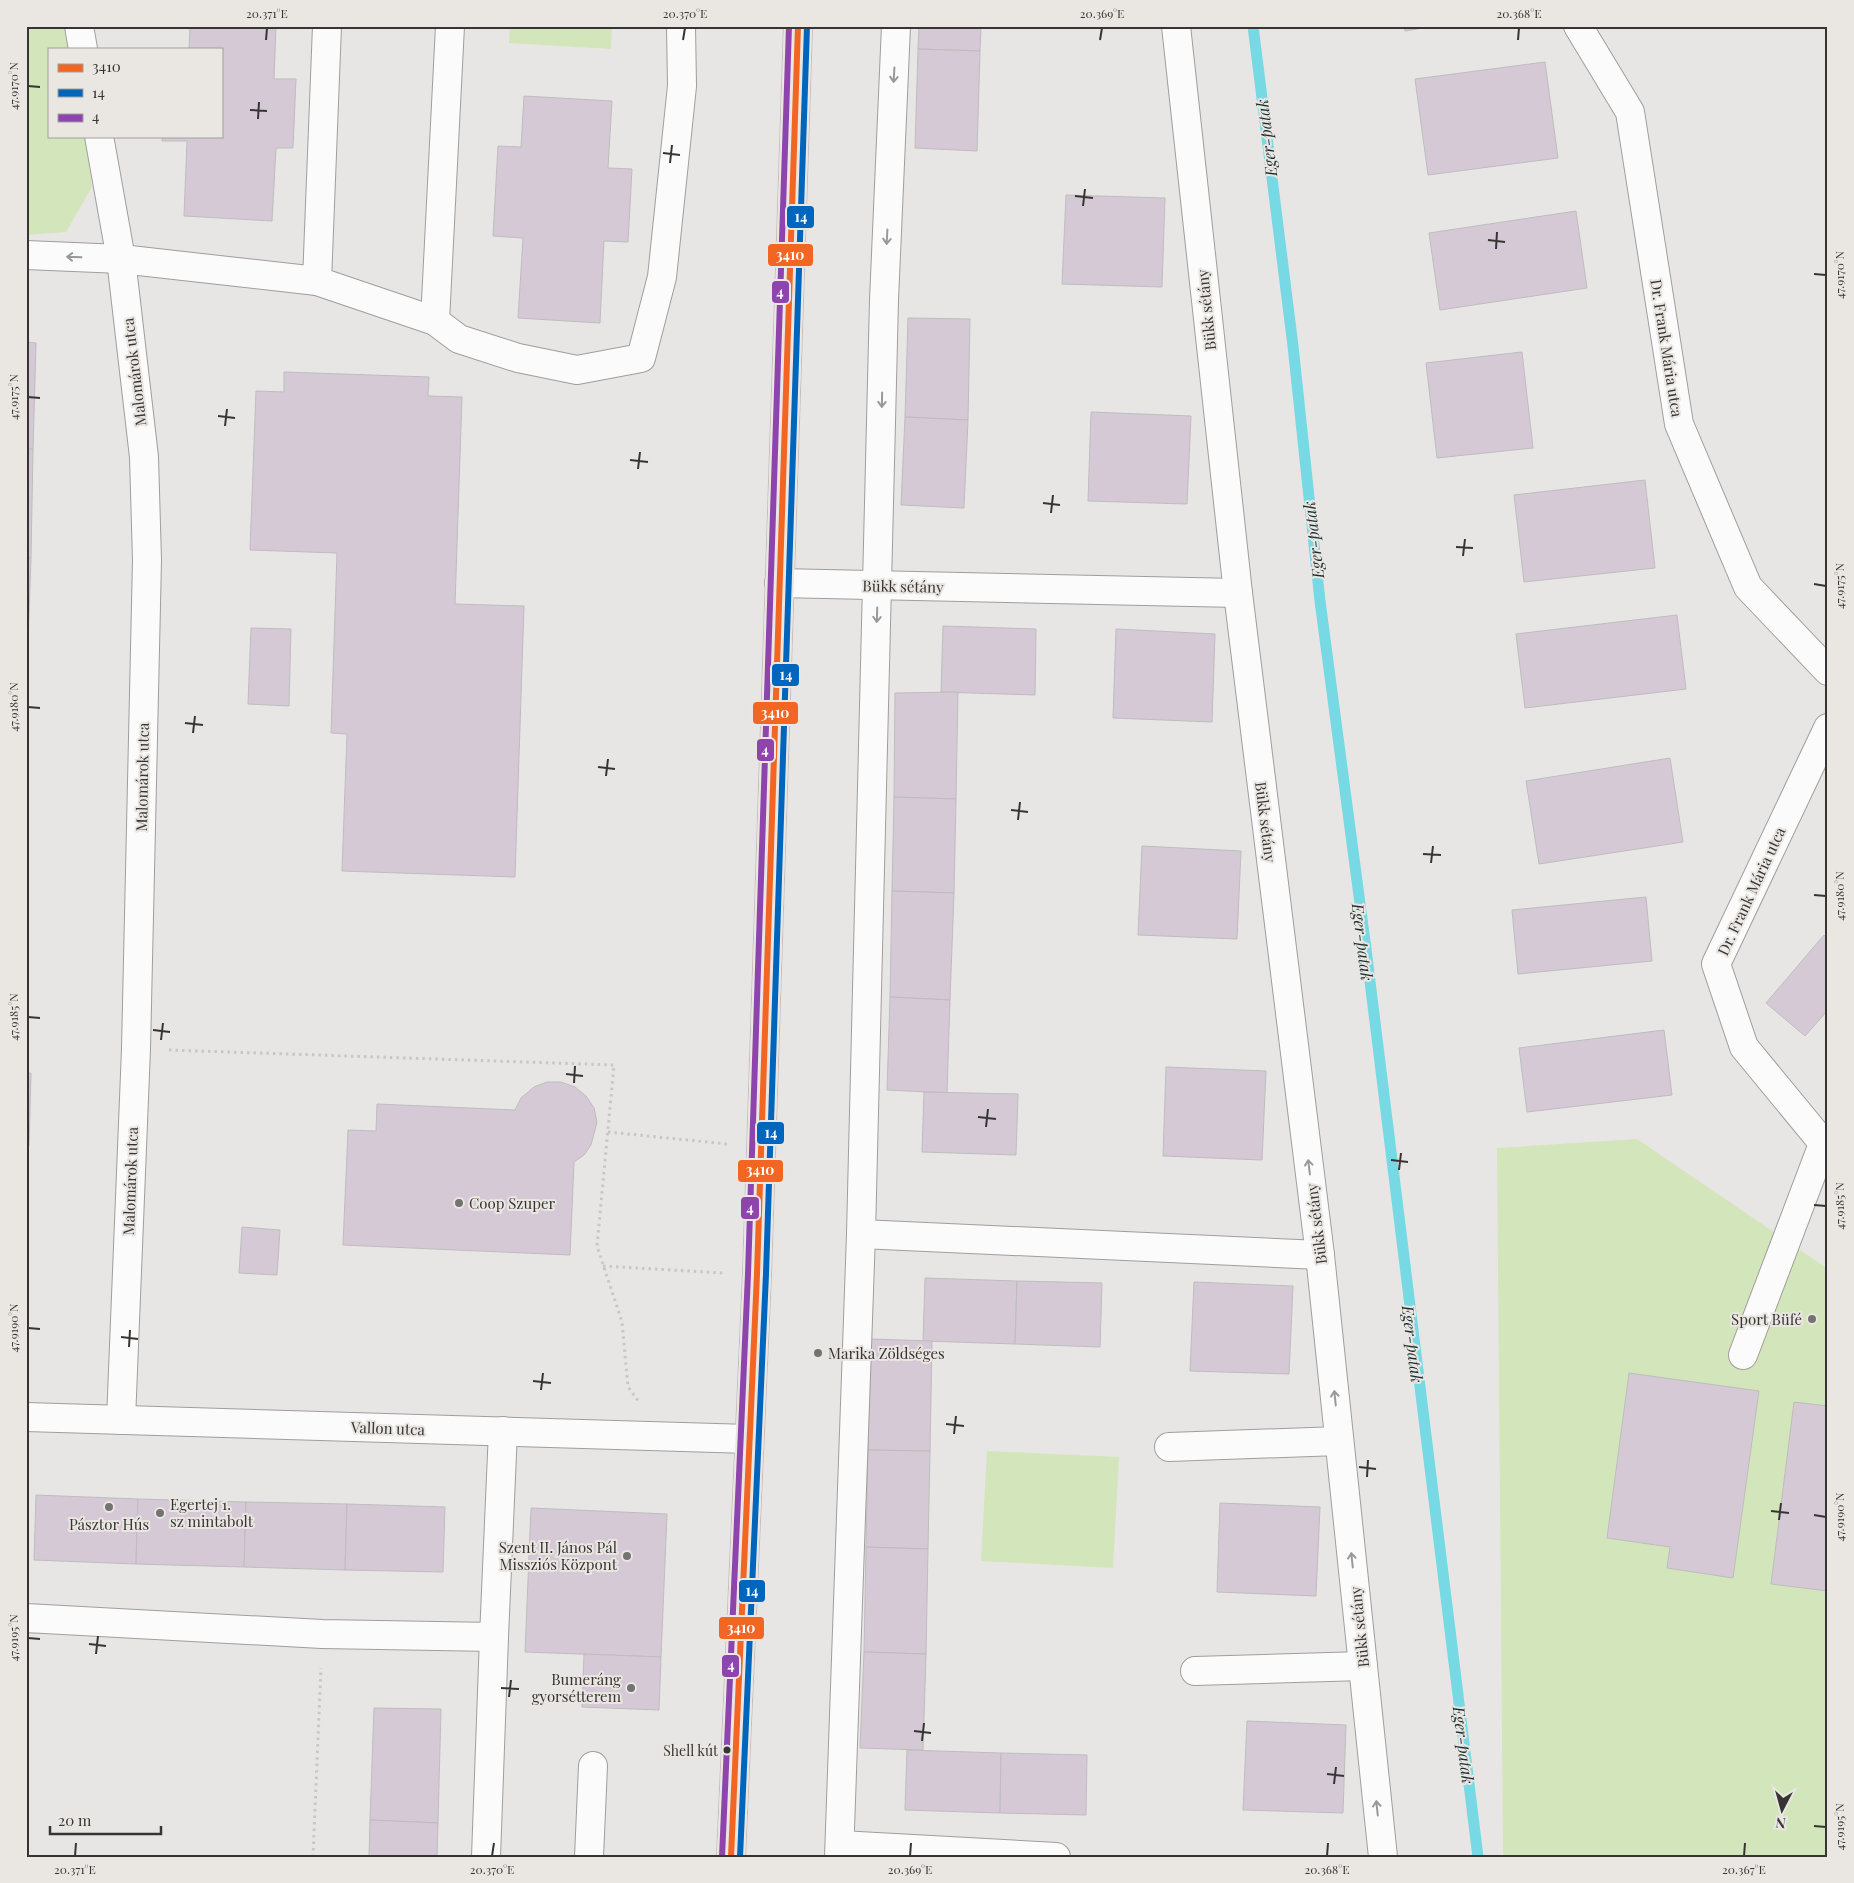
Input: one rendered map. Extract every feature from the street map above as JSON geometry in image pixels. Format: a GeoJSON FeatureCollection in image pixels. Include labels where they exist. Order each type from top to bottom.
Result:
{"type":"FeatureCollection","features":[{"type":"Feature","properties":{"kind":"main road"},"geometry":{"type":"LineString","coordinates":[[731,1857],[757,1274],[798,26]]}},
{"type":"Feature","properties":{"kind":"street"},"geometry":{"type":"LineString","coordinates":[[79,26],[83,48]]}},
{"type":"Feature","properties":{"kind":"street"},"geometry":{"type":"LineString","coordinates":[[317,281],[327,26]]}},
{"type":"Feature","properties":{"kind":"street"},"geometry":{"type":"LineString","coordinates":[[435,322],[450,26]]}},
{"type":"Feature","properties":{"kind":"street"},"geometry":{"type":"LineString","coordinates":[[26,255],[121,259],[317,281],[435,322],[459,339],[518,358],[577,370],[641,358],[662,277],[682,86],[681,26]]}},
{"type":"Feature","properties":{"kind":"street"},"geometry":{"type":"LineString","coordinates":[[896,26],[884,300],[861,1234],[840,1851],[1056,1857]]}},
{"type":"Feature","properties":{"kind":"street","name":"Bükk sétány"},"geometry":{"type":"LineString","coordinates":[[1176,26],[1238,593],[1320,1255],[1383,1857]]}},
{"type":"Feature","properties":{"kind":"street","name":"Dr. Frank Mária utca"},"geometry":{"type":"LineString","coordinates":[[1578,26],[1630,112],[1679,424],[1748,587],[1828,671]]}},
{"type":"Feature","properties":{"kind":"street","name":"Malomárok utca"},"geometry":{"type":"LineString","coordinates":[[99,138],[121,259],[144,456],[147,560],[136,1049],[120,1420]]}},
{"type":"Feature","properties":{"kind":"street","name":"Bükk sétány"},"geometry":{"type":"LineString","coordinates":[[779,584],[1238,593]]}},
{"type":"Feature","properties":{"kind":"street","name":"Dr. Frank Mária utca"},"geometry":{"type":"LineString","coordinates":[[1825,1147],[1744,1047],[1716,964],[1828,728]]}},
{"type":"Feature","properties":{"kind":"street"},"geometry":{"type":"LineString","coordinates":[[1743,1355],[1825,1147]]}},
{"type":"Feature","properties":{"kind":"street"},"geometry":{"type":"LineString","coordinates":[[861,1234],[1320,1255]]}},
{"type":"Feature","properties":{"kind":"street","name":"Vallon utca"},"geometry":{"type":"LineString","coordinates":[[26,1417],[749,1439]]}},
{"type":"Feature","properties":{"kind":"street"},"geometry":{"type":"LineString","coordinates":[[486,1857],[503,1432]]}},
{"type":"Feature","properties":{"kind":"street"},"geometry":{"type":"LineString","coordinates":[[1169,1447],[1340,1441]]}},
{"type":"Feature","properties":{"kind":"street"},"geometry":{"type":"LineString","coordinates":[[26,1618],[322,1634],[494,1637]]}},
{"type":"Feature","properties":{"kind":"street"},"geometry":{"type":"LineString","coordinates":[[1195,1670],[1363,1666]]}},
{"type":"Feature","properties":{"kind":"street"},"geometry":{"type":"LineString","coordinates":[[589,1857],[593,1766]]}},
{"type":"Feature","properties":{"kind":"path"},"geometry":{"type":"LineString","coordinates":[[136,1049],[614,1064],[596,1246],[622,1322],[628,1387],[664,1437]]}},
{"type":"Feature","properties":{"kind":"path"},"geometry":{"type":"LineString","coordinates":[[608,1132],[760,1147]]}},
{"type":"Feature","properties":{"kind":"path"},"geometry":{"type":"LineString","coordinates":[[603,1266],[757,1274]]}},
{"type":"Feature","properties":{"kind":"path"},"geometry":{"type":"LineString","coordinates":[[312,1857],[322,1634]]}},
{"type":"Feature","properties":{"kind":"green space"},"geometry":{"type":"Polygon","coordinates":[[[26,26],[68,26],[71,48],[48,48],[48,138],[85,138],[92,187],[66,232],[26,235],[26,26]]]}},
{"type":"Feature","properties":{"kind":"green space"},"geometry":{"type":"Polygon","coordinates":[[[510,26],[612,26],[611,49],[509,43],[510,26]]]}},
{"type":"Feature","properties":{"kind":"green space"},"geometry":{"type":"Polygon","coordinates":[[[1637,1139],[1828,1269],[1828,1857],[1503,1857],[1497,1148],[1637,1139]]]}},
{"type":"Feature","properties":{"kind":"green space"},"geometry":{"type":"Polygon","coordinates":[[[987,1451],[1119,1457],[1113,1568],[981,1561],[987,1451]]]}},
{"type":"Feature","properties":{"kind":"building"},"geometry":{"type":"Polygon","coordinates":[[[190,26],[276,26],[274,79],[296,79],[293,148],[276,148],[272,221],[184,216],[187,141],[162,141],[163,138],[222,138],[222,48],[189,48],[190,26]]]}},
{"type":"Feature","properties":{"kind":"building"},"geometry":{"type":"Polygon","coordinates":[[[919,26],[981,26],[980,51],[918,49],[919,26]]]}},
{"type":"Feature","properties":{"kind":"building"},"geometry":{"type":"Polygon","coordinates":[[[1404,26],[1435,26],[1405,31],[1404,26]]]}},
{"type":"Feature","properties":{"kind":"building"},"geometry":{"type":"Polygon","coordinates":[[[918,49],[980,51],[977,151],[915,148],[918,49]]]}},
{"type":"Feature","properties":{"kind":"building"},"geometry":{"type":"Polygon","coordinates":[[[1545,62],[1558,158],[1428,175],[1415,79],[1545,62]]]}},
{"type":"Feature","properties":{"kind":"building"},"geometry":{"type":"Polygon","coordinates":[[[524,96],[612,101],[608,168],[632,169],[628,242],[604,241],[600,323],[518,318],[523,238],[493,236],[498,146],[521,147],[524,96]]]}},
{"type":"Feature","properties":{"kind":"building"},"geometry":{"type":"Polygon","coordinates":[[[1066,195],[1165,198],[1162,287],[1062,284],[1066,195]]]}},
{"type":"Feature","properties":{"kind":"building"},"geometry":{"type":"Polygon","coordinates":[[[1576,211],[1587,288],[1440,310],[1429,233],[1576,211]]]}},
{"type":"Feature","properties":{"kind":"building"},"geometry":{"type":"Polygon","coordinates":[[[908,318],[970,319],[968,420],[905,417],[908,318]]]}},
{"type":"Feature","properties":{"kind":"building"},"geometry":{"type":"Polygon","coordinates":[[[26,342],[36,343],[33,449],[26,449],[26,342]]]}},
{"type":"Feature","properties":{"kind":"building"},"geometry":{"type":"Polygon","coordinates":[[[1522,352],[1533,448],[1437,458],[1426,363],[1522,352]]]}},
{"type":"Feature","properties":{"kind":"building"},"geometry":{"type":"Polygon","coordinates":[[[284,372],[429,377],[428,396],[462,397],[455,604],[524,606],[515,877],[342,871],[347,734],[331,733],[337,553],[250,550],[256,391],[284,392],[284,372]]]}},
{"type":"Feature","properties":{"kind":"building"},"geometry":{"type":"Polygon","coordinates":[[[1091,412],[1191,416],[1187,504],[1088,501],[1091,412]]]}},
{"type":"Feature","properties":{"kind":"building"},"geometry":{"type":"Polygon","coordinates":[[[905,417],[968,420],[964,508],[901,505],[905,417]]]}},
{"type":"Feature","properties":{"kind":"building"},"geometry":{"type":"Polygon","coordinates":[[[26,449],[33,449],[31,558],[26,558],[26,449]]]}},
{"type":"Feature","properties":{"kind":"building"},"geometry":{"type":"Polygon","coordinates":[[[1645,480],[1655,568],[1524,582],[1514,495],[1645,480]]]}},
{"type":"Feature","properties":{"kind":"building"},"geometry":{"type":"Polygon","coordinates":[[[26,558],[31,558],[27,670],[26,670],[26,558]]]}},
{"type":"Feature","properties":{"kind":"building"},"geometry":{"type":"Polygon","coordinates":[[[1677,615],[1686,689],[1525,708],[1516,634],[1677,615]]]}},
{"type":"Feature","properties":{"kind":"building"},"geometry":{"type":"Polygon","coordinates":[[[943,626],[1036,629],[1035,695],[941,692],[943,626]]]}},
{"type":"Feature","properties":{"kind":"building"},"geometry":{"type":"Polygon","coordinates":[[[251,628],[291,629],[289,706],[248,704],[251,628]]]}},
{"type":"Feature","properties":{"kind":"building"},"geometry":{"type":"Polygon","coordinates":[[[1116,629],[1215,634],[1212,722],[1113,718],[1116,629]]]}},
{"type":"Feature","properties":{"kind":"building"},"geometry":{"type":"Polygon","coordinates":[[[958,692],[956,799],[894,797],[895,693],[958,692]]]}},
{"type":"Feature","properties":{"kind":"building"},"geometry":{"type":"Polygon","coordinates":[[[1670,758],[1683,842],[1539,864],[1526,781],[1670,758]]]}},
{"type":"Feature","properties":{"kind":"building"},"geometry":{"type":"Polygon","coordinates":[[[894,797],[956,799],[954,893],[892,891],[894,797]]]}},
{"type":"Feature","properties":{"kind":"building"},"geometry":{"type":"Polygon","coordinates":[[[1142,846],[1241,851],[1237,939],[1138,935],[1142,846]]]}},
{"type":"Feature","properties":{"kind":"building"},"geometry":{"type":"Polygon","coordinates":[[[892,891],[954,893],[950,1000],[890,997],[892,891]]]}},
{"type":"Feature","properties":{"kind":"building"},"geometry":{"type":"Polygon","coordinates":[[[1646,897],[1652,961],[1518,974],[1512,910],[1646,897]]]}},
{"type":"Feature","properties":{"kind":"building"},"geometry":{"type":"Polygon","coordinates":[[[1824,935],[1828,939],[1828,1010],[1805,1036],[1766,1003],[1824,935]]]}},
{"type":"Feature","properties":{"kind":"building"},"geometry":{"type":"Polygon","coordinates":[[[890,997],[950,1000],[947,1093],[887,1090],[890,997]]]}},
{"type":"Feature","properties":{"kind":"building"},"geometry":{"type":"Polygon","coordinates":[[[1664,1030],[1672,1095],[1527,1112],[1519,1048],[1664,1030]]]}},
{"type":"Feature","properties":{"kind":"building"},"geometry":{"type":"Polygon","coordinates":[[[1166,1067],[1266,1071],[1262,1160],[1163,1156],[1166,1067]]]}},
{"type":"Feature","properties":{"kind":"building"},"geometry":{"type":"Polygon","coordinates":[[[26,1073],[31,1073],[29,1146],[26,1146],[26,1073]]]}},
{"type":"Feature","properties":{"kind":"building","name":"Coop Szuper"},"geometry":{"type":"Polygon","coordinates":[[[547,1082],[561,1082],[575,1087],[586,1096],[594,1108],[597,1122],[591,1145],[584,1155],[574,1162],[570,1255],[343,1245],[348,1130],[376,1131],[377,1104],[515,1110],[521,1098],[534,1087],[547,1082]]]}},
{"type":"Feature","properties":{"kind":"building"},"geometry":{"type":"Polygon","coordinates":[[[924,1092],[1018,1094],[1016,1155],[922,1152],[924,1092]]]}},
{"type":"Feature","properties":{"kind":"building"},"geometry":{"type":"Polygon","coordinates":[[[242,1227],[280,1230],[277,1275],[239,1273],[242,1227]]]}},
{"type":"Feature","properties":{"kind":"building"},"geometry":{"type":"Polygon","coordinates":[[[925,1278],[1017,1281],[1015,1344],[923,1341],[925,1278]]]}},
{"type":"Feature","properties":{"kind":"building"},"geometry":{"type":"Polygon","coordinates":[[[1017,1281],[1102,1283],[1100,1347],[1015,1344],[1017,1281]]]}},
{"type":"Feature","properties":{"kind":"building"},"geometry":{"type":"Polygon","coordinates":[[[1194,1282],[1293,1286],[1289,1374],[1190,1371],[1194,1282]]]}},
{"type":"Feature","properties":{"kind":"building"},"geometry":{"type":"Polygon","coordinates":[[[871,1339],[932,1341],[930,1451],[868,1450],[871,1339]]]}},
{"type":"Feature","properties":{"kind":"building"},"geometry":{"type":"Polygon","coordinates":[[[1629,1373],[1759,1391],[1733,1578],[1667,1568],[1670,1547],[1607,1538],[1629,1373]]]}},
{"type":"Feature","properties":{"kind":"building"},"geometry":{"type":"Polygon","coordinates":[[[1794,1402],[1828,1406],[1828,1591],[1771,1584],[1794,1402]]]}},
{"type":"Feature","properties":{"kind":"building"},"geometry":{"type":"Polygon","coordinates":[[[868,1450],[930,1451],[928,1549],[866,1547],[868,1450]]]}},
{"type":"Feature","properties":{"kind":"building"},"geometry":{"type":"Polygon","coordinates":[[[36,1495],[138,1499],[136,1564],[34,1560],[36,1495]]]}},
{"type":"Feature","properties":{"kind":"building"},"geometry":{"type":"Polygon","coordinates":[[[138,1499],[246,1502],[244,1567],[136,1564],[138,1499]]]}},
{"type":"Feature","properties":{"kind":"building"},"geometry":{"type":"Polygon","coordinates":[[[246,1502],[347,1504],[345,1570],[244,1567],[246,1502]]]}},
{"type":"Feature","properties":{"kind":"building"},"geometry":{"type":"Polygon","coordinates":[[[1220,1503],[1320,1507],[1316,1596],[1217,1592],[1220,1503]]]}},
{"type":"Feature","properties":{"kind":"building"},"geometry":{"type":"Polygon","coordinates":[[[347,1504],[445,1507],[443,1572],[345,1570],[347,1504]]]}},
{"type":"Feature","properties":{"kind":"building"},"geometry":{"type":"Polygon","coordinates":[[[531,1508],[667,1514],[661,1657],[525,1652],[531,1508]]]}},
{"type":"Feature","properties":{"kind":"building"},"geometry":{"type":"Polygon","coordinates":[[[866,1547],[928,1549],[926,1654],[864,1652],[866,1547]]]}},
{"type":"Feature","properties":{"kind":"building"},"geometry":{"type":"Polygon","coordinates":[[[864,1652],[926,1654],[923,1750],[860,1748],[864,1652]]]}},
{"type":"Feature","properties":{"kind":"building"},"geometry":{"type":"Polygon","coordinates":[[[584,1654],[661,1657],[659,1710],[582,1707],[584,1654]]]}},
{"type":"Feature","properties":{"kind":"building"},"geometry":{"type":"Polygon","coordinates":[[[374,1708],[441,1709],[438,1823],[370,1820],[374,1708]]]}},
{"type":"Feature","properties":{"kind":"building"},"geometry":{"type":"Polygon","coordinates":[[[1247,1721],[1346,1725],[1343,1813],[1243,1810],[1247,1721]]]}},
{"type":"Feature","properties":{"kind":"building"},"geometry":{"type":"Polygon","coordinates":[[[907,1750],[1001,1753],[1000,1813],[905,1810],[907,1750]]]}},
{"type":"Feature","properties":{"kind":"building"},"geometry":{"type":"Polygon","coordinates":[[[1001,1753],[1087,1755],[1086,1815],[1000,1813],[1001,1753]]]}},
{"type":"Feature","properties":{"kind":"building"},"geometry":{"type":"Polygon","coordinates":[[[370,1820],[438,1823],[437,1857],[369,1857],[370,1820]]]}},
{"type":"Feature","properties":{"kind":"waterway","name":"Eger-patak"},"geometry":{"type":"LineString","coordinates":[[1253,26],[1293,346],[1320,601],[1366,949],[1478,1857]]}},
{"type":"Feature","properties":{"kind":"transit line","name":"4"},"geometry":{"type":"LineString","coordinates":[[722,1857],[748,1274],[789,26]]}},
{"type":"Feature","properties":{"kind":"transit line","name":"3410"},"geometry":{"type":"LineString","coordinates":[[731,1857],[757,1274],[798,26]]}},
{"type":"Feature","properties":{"kind":"transit line","name":"14"},"geometry":{"type":"LineString","coordinates":[[740,1857],[766,1274],[807,26]]}},
{"type":"Feature","properties":{"kind":"place","name":"Coop Szuper"},"geometry":{"type":"Point","coordinates":[459,1203]}},
{"type":"Feature","properties":{"kind":"place","name":"Sport Büfé"},"geometry":{"type":"Point","coordinates":[1812,1319]}},
{"type":"Feature","properties":{"kind":"place","name":"Marika Zöldséges"},"geometry":{"type":"Point","coordinates":[818,1353]}},
{"type":"Feature","properties":{"kind":"place","name":"Pásztor Hús"},"geometry":{"type":"Point","coordinates":[109,1507]}},
{"type":"Feature","properties":{"kind":"place","name":"Egertej 1. sz mintabolt"},"geometry":{"type":"Point","coordinates":[160,1513]}},
{"type":"Feature","properties":{"kind":"place","name":"Szent II. János Pál Missziós Központ"},"geometry":{"type":"Point","coordinates":[627,1556]}},
{"type":"Feature","properties":{"kind":"place","name":"Bumeráng gyorsétterem"},"geometry":{"type":"Point","coordinates":[631,1688]}},
{"type":"Feature","properties":{"kind":"place","name":"Shell kút"},"geometry":{"type":"Point","coordinates":[727,1750]}}]}
